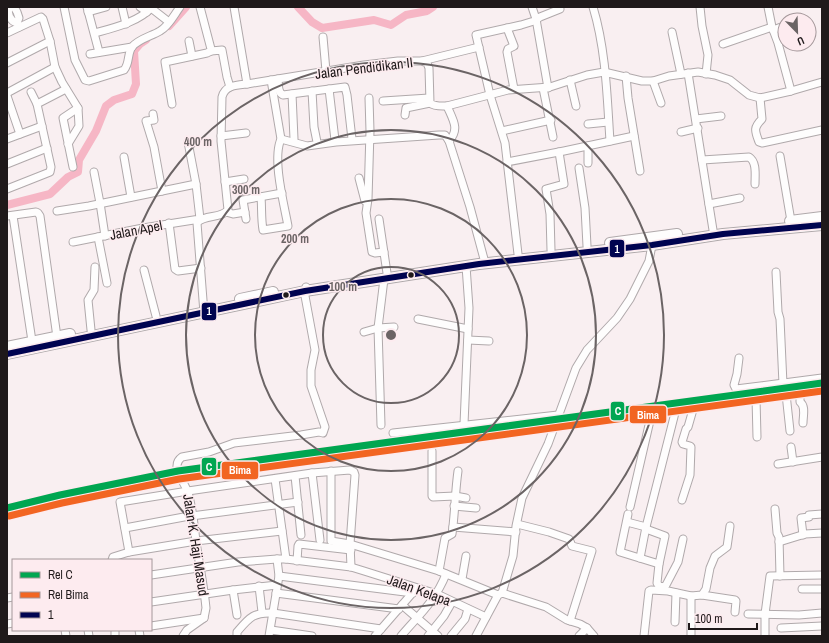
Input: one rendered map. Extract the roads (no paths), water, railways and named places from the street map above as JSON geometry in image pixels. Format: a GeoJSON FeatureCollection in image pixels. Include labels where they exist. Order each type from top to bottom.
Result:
{"type":"FeatureCollection","features":[{"type":"Feature","properties":{"kind":"highway"},"geometry":{"type":"LineString","coordinates":[[7,354],[204,309],[288,288],[306,289],[518,254],[822,217]]}},
{"type":"Feature","properties":{"kind":"highway"},"geometry":{"type":"LineString","coordinates":[[385,276],[652,245],[723,234],[822,224]]}},
{"type":"Feature","properties":{"kind":"highway"},"geometry":{"type":"LineString","coordinates":[[7,347],[32,339],[57,337],[156,316],[204,309]]}},
{"type":"Feature","properties":{"kind":"street"},"geometry":{"type":"LineString","coordinates":[[9,7],[8,12],[10,17],[13,22],[18,25]]}},
{"type":"Feature","properties":{"kind":"street"},"geometry":{"type":"LineString","coordinates":[[14,7],[19,18],[18,25]]}},
{"type":"Feature","properties":{"kind":"street"},"geometry":{"type":"LineString","coordinates":[[64,7],[75,60],[87,81],[124,70],[128,66],[129,55],[132,47]]}},
{"type":"Feature","properties":{"kind":"street"},"geometry":{"type":"LineString","coordinates":[[99,52],[88,10],[106,7]]}},
{"type":"Feature","properties":{"kind":"street"},"geometry":{"type":"LineString","coordinates":[[122,7],[126,24]]}},
{"type":"Feature","properties":{"kind":"street"},"geometry":{"type":"LineString","coordinates":[[140,7],[150,9],[169,22]]}},
{"type":"Feature","properties":{"kind":"street"},"geometry":{"type":"LineString","coordinates":[[90,54],[132,47],[140,41],[161,31],[180,7]]}},
{"type":"Feature","properties":{"kind":"street"},"geometry":{"type":"LineString","coordinates":[[200,7],[212,49],[210,51]]}},
{"type":"Feature","properties":{"kind":"street"},"geometry":{"type":"LineString","coordinates":[[234,7],[247,84]]}},
{"type":"Feature","properties":{"kind":"street"},"geometry":{"type":"LineString","coordinates":[[532,7],[536,19],[553,137]]}},
{"type":"Feature","properties":{"kind":"street"},"geometry":{"type":"LineString","coordinates":[[593,7],[598,27],[604,72],[610,141]]}},
{"type":"Feature","properties":{"kind":"street"},"geometry":{"type":"LineString","coordinates":[[700,7],[708,55],[706,74]]}},
{"type":"Feature","properties":{"kind":"street"},"geometry":{"type":"LineString","coordinates":[[768,7],[791,91]]}},
{"type":"Feature","properties":{"kind":"street"},"geometry":{"type":"LineString","coordinates":[[95,33],[126,24],[150,9]]}},
{"type":"Feature","properties":{"kind":"street"},"geometry":{"type":"LineString","coordinates":[[518,254],[502,131],[498,123],[490,95],[476,35],[534,21],[560,9]]}},
{"type":"Feature","properties":{"kind":"street"},"geometry":{"type":"LineString","coordinates":[[7,33],[18,25],[41,17],[50,41],[55,68],[78,108],[79,126],[68,144]]}},
{"type":"Feature","properties":{"kind":"street"},"geometry":{"type":"LineString","coordinates":[[723,44],[777,27]]}},
{"type":"Feature","properties":{"kind":"street"},"geometry":{"type":"LineString","coordinates":[[507,28],[514,46],[508,49],[507,52],[514,89]]}},
{"type":"Feature","properties":{"kind":"street"},"geometry":{"type":"LineString","coordinates":[[672,32],[685,74],[698,128],[713,230]]}},
{"type":"Feature","properties":{"kind":"street"},"geometry":{"type":"LineString","coordinates":[[323,37],[326,71]]}},
{"type":"Feature","properties":{"kind":"street"},"geometry":{"type":"LineString","coordinates":[[7,63],[50,41]]}},
{"type":"Feature","properties":{"kind":"street"},"geometry":{"type":"LineString","coordinates":[[189,41],[192,56]]}},
{"type":"Feature","properties":{"kind":"street"},"geometry":{"type":"LineString","coordinates":[[422,60],[479,47]]}},
{"type":"Feature","properties":{"kind":"street"},"geometry":{"type":"LineString","coordinates":[[172,104],[165,62],[210,51],[222,50],[226,77],[233,86]]}},
{"type":"Feature","properties":{"kind":"street","name":"Jalan Pendidikan II"},"geometry":{"type":"LineString","coordinates":[[233,86],[379,63],[422,60],[427,63],[429,68],[430,101]]}},
{"type":"Feature","properties":{"kind":"street"},"geometry":{"type":"LineString","coordinates":[[7,93],[55,68]]}},
{"type":"Feature","properties":{"kind":"street"},"geometry":{"type":"LineString","coordinates":[[226,212],[228,207],[221,136],[222,97],[224,91],[240,81],[245,72]]}},
{"type":"Feature","properties":{"kind":"street"},"geometry":{"type":"LineString","coordinates":[[383,101],[405,98],[430,101],[434,106],[447,106],[514,89],[545,88],[604,72],[642,81],[653,81],[698,72],[715,75],[730,80],[750,95],[760,98],[822,82]]}},
{"type":"Feature","properties":{"kind":"street"},"geometry":{"type":"LineString","coordinates":[[626,76],[628,98],[640,171]]}},
{"type":"Feature","properties":{"kind":"street"},"geometry":{"type":"LineString","coordinates":[[275,80],[281,94],[283,95],[344,87],[346,88],[352,139]]}},
{"type":"Feature","properties":{"kind":"street"},"geometry":{"type":"LineString","coordinates":[[275,80],[281,140],[278,145],[277,161],[288,226],[274,227],[263,230],[261,217],[261,197],[282,194]]}},
{"type":"Feature","properties":{"kind":"street"},"geometry":{"type":"LineString","coordinates":[[570,80],[576,106]]}},
{"type":"Feature","properties":{"kind":"street"},"geometry":{"type":"LineString","coordinates":[[653,81],[661,103]]}},
{"type":"Feature","properties":{"kind":"street"},"geometry":{"type":"LineString","coordinates":[[37,104],[66,89]]}},
{"type":"Feature","properties":{"kind":"street"},"geometry":{"type":"LineString","coordinates":[[329,89],[335,140]]}},
{"type":"Feature","properties":{"kind":"street"},"geometry":{"type":"LineString","coordinates":[[312,91],[316,142]]}},
{"type":"Feature","properties":{"kind":"street"},"geometry":{"type":"LineString","coordinates":[[7,189],[50,172],[51,167],[37,104],[31,92]]}},
{"type":"Feature","properties":{"kind":"street"},"geometry":{"type":"LineString","coordinates":[[292,94],[294,139]]}},
{"type":"Feature","properties":{"kind":"street"},"geometry":{"type":"LineString","coordinates":[[7,96],[20,134]]}},
{"type":"Feature","properties":{"kind":"street"},"geometry":{"type":"LineString","coordinates":[[366,206],[368,199],[369,98]]}},
{"type":"Feature","properties":{"kind":"street"},"geometry":{"type":"LineString","coordinates":[[405,98],[405,112],[430,101]]}},
{"type":"Feature","properties":{"kind":"street"},"geometry":{"type":"LineString","coordinates":[[760,98],[762,119],[755,127],[759,142],[762,143],[822,130]]}},
{"type":"Feature","properties":{"kind":"street"},"geometry":{"type":"LineString","coordinates":[[447,106],[455,130],[455,135],[449,141]]}},
{"type":"Feature","properties":{"kind":"street"},"geometry":{"type":"LineString","coordinates":[[73,167],[63,118],[78,108]]}},
{"type":"Feature","properties":{"kind":"street"},"geometry":{"type":"LineString","coordinates":[[153,114],[154,120],[146,121],[154,147],[162,191]]}},
{"type":"Feature","properties":{"kind":"street"},"geometry":{"type":"LineString","coordinates":[[696,119],[721,116]]}},
{"type":"Feature","properties":{"kind":"street"},"geometry":{"type":"LineString","coordinates":[[502,131],[551,120]]}},
{"type":"Feature","properties":{"kind":"street"},"geometry":{"type":"LineString","coordinates":[[588,124],[608,122]]}},
{"type":"Feature","properties":{"kind":"street"},"geometry":{"type":"LineString","coordinates":[[7,139],[42,126]]}},
{"type":"Feature","properties":{"kind":"street"},"geometry":{"type":"LineString","coordinates":[[682,132],[698,128]]}},
{"type":"Feature","properties":{"kind":"street"},"geometry":{"type":"LineString","coordinates":[[221,136],[246,133]]}},
{"type":"Feature","properties":{"kind":"street"},"geometry":{"type":"LineString","coordinates":[[281,140],[307,146],[445,135],[449,141],[470,207],[484,259]]}},
{"type":"Feature","properties":{"kind":"street"},"geometry":{"type":"LineString","coordinates":[[507,162],[634,136]]}},
{"type":"Feature","properties":{"kind":"street"},"geometry":{"type":"LineString","coordinates":[[188,142],[196,184],[200,220],[197,223],[197,229],[204,309]]}},
{"type":"Feature","properties":{"kind":"street"},"geometry":{"type":"LineString","coordinates":[[588,146],[588,163]]}},
{"type":"Feature","properties":{"kind":"street"},"geometry":{"type":"LineString","coordinates":[[7,164],[47,148]]}},
{"type":"Feature","properties":{"kind":"street"},"geometry":{"type":"LineString","coordinates":[[551,250],[550,214],[546,190],[564,184],[559,152]]}},
{"type":"Feature","properties":{"kind":"street"},"geometry":{"type":"LineString","coordinates":[[780,156],[791,221]]}},
{"type":"Feature","properties":{"kind":"street"},"geometry":{"type":"LineString","coordinates":[[124,157],[131,197]]}},
{"type":"Feature","properties":{"kind":"street"},"geometry":{"type":"LineString","coordinates":[[702,160],[749,157],[753,159],[754,163],[755,184]]}},
{"type":"Feature","properties":{"kind":"street"},"geometry":{"type":"LineString","coordinates":[[579,168],[585,208],[586,246]]}},
{"type":"Feature","properties":{"kind":"street"},"geometry":{"type":"LineString","coordinates":[[94,172],[100,203],[101,236],[107,283]]}},
{"type":"Feature","properties":{"kind":"street"},"geometry":{"type":"LineString","coordinates":[[359,178],[366,206],[367,225],[372,252],[384,252]]}},
{"type":"Feature","properties":{"kind":"street"},"geometry":{"type":"LineString","coordinates":[[225,182],[244,179]]}},
{"type":"Feature","properties":{"kind":"street"},"geometry":{"type":"LineString","coordinates":[[57,211],[196,184]]}},
{"type":"Feature","properties":{"kind":"street","name":"Jalan Apel"},"geometry":{"type":"LineString","coordinates":[[74,242],[169,223],[200,220],[226,212],[245,216],[243,200],[261,197]]}},
{"type":"Feature","properties":{"kind":"street"},"geometry":{"type":"LineString","coordinates":[[709,204],[740,198]]}},
{"type":"Feature","properties":{"kind":"street"},"geometry":{"type":"LineString","coordinates":[[32,339],[10,216],[36,212],[40,216],[57,337]]}},
{"type":"Feature","properties":{"kind":"street"},"geometry":{"type":"LineString","coordinates":[[379,219],[384,252],[385,276],[378,328],[381,425]]}},
{"type":"Feature","properties":{"kind":"street"},"geometry":{"type":"LineString","coordinates":[[169,223],[175,269],[201,268]]}},
{"type":"Feature","properties":{"kind":"street"},"geometry":{"type":"LineString","coordinates":[[476,636],[500,594],[513,556],[519,510],[525,491],[548,444],[568,387],[582,357],[617,318],[630,299],[649,262],[652,245]]}},
{"type":"Feature","properties":{"kind":"street"},"geometry":{"type":"LineString","coordinates":[[464,424],[469,308],[466,266]]}},
{"type":"Feature","properties":{"kind":"street"},"geometry":{"type":"LineString","coordinates":[[91,330],[88,300],[94,290],[95,267]]}},
{"type":"Feature","properties":{"kind":"street"},"geometry":{"type":"LineString","coordinates":[[144,270],[156,316]]}},
{"type":"Feature","properties":{"kind":"street"},"geometry":{"type":"LineString","coordinates":[[776,272],[783,384]]}},
{"type":"Feature","properties":{"kind":"street","name":"Jalan K. Haji Masud"},"geometry":{"type":"LineString","coordinates":[[204,618],[206,608],[193,516],[188,491],[178,473],[178,463],[182,457],[209,452],[234,443],[319,432],[323,434],[325,427],[311,386],[311,375],[315,350],[306,304],[306,289]]}},
{"type":"Feature","properties":{"kind":"street"},"geometry":{"type":"LineString","coordinates":[[418,319],[468,329]]}},
{"type":"Feature","properties":{"kind":"street"},"geometry":{"type":"LineString","coordinates":[[364,332],[378,328],[394,327]]}},
{"type":"Feature","properties":{"kind":"street"},"geometry":{"type":"LineString","coordinates":[[468,340],[489,341]]}},
{"type":"Feature","properties":{"kind":"street"},"geometry":{"type":"LineString","coordinates":[[738,358],[737,374],[734,385],[736,389],[822,378]]}},
{"type":"Feature","properties":{"kind":"street"},"geometry":{"type":"LineString","coordinates":[[555,425],[822,389]]}},
{"type":"Feature","properties":{"kind":"street"},"geometry":{"type":"LineString","coordinates":[[800,392],[800,402],[803,403],[804,406],[803,423]]}},
{"type":"Feature","properties":{"kind":"street"},"geometry":{"type":"LineString","coordinates":[[786,394],[790,430]]}},
{"type":"Feature","properties":{"kind":"street"},"geometry":{"type":"LineString","coordinates":[[756,398],[757,437]]}},
{"type":"Feature","properties":{"kind":"street"},"geometry":{"type":"LineString","coordinates":[[682,500],[690,474],[691,446],[682,442],[694,406]]}},
{"type":"Feature","properties":{"kind":"street"},"geometry":{"type":"LineString","coordinates":[[640,558],[646,528],[676,409]]}},
{"type":"Feature","properties":{"kind":"street"},"geometry":{"type":"LineString","coordinates":[[652,412],[620,550],[621,552],[659,564]]}},
{"type":"Feature","properties":{"kind":"street"},"geometry":{"type":"LineString","coordinates":[[393,433],[464,424],[558,415]]}},
{"type":"Feature","properties":{"kind":"street"},"geometry":{"type":"LineString","coordinates":[[791,447],[793,462]]}},
{"type":"Feature","properties":{"kind":"street"},"geometry":{"type":"LineString","coordinates":[[432,451],[432,496],[455,496],[466,498]]}},
{"type":"Feature","properties":{"kind":"street"},"geometry":{"type":"LineString","coordinates":[[778,464],[822,457]]}},
{"type":"Feature","properties":{"kind":"street"},"geometry":{"type":"LineString","coordinates":[[130,552],[120,502],[312,473],[350,470],[354,472],[350,547],[351,567]]}},
{"type":"Feature","properties":{"kind":"street"},"geometry":{"type":"LineString","coordinates":[[331,471],[331,541],[443,572],[500,594],[538,604],[580,624],[594,636]]}},
{"type":"Feature","properties":{"kind":"street"},"geometry":{"type":"LineString","coordinates":[[401,636],[437,594],[443,572],[445,538],[452,534],[458,471]]}},
{"type":"Feature","properties":{"kind":"street"},"geometry":{"type":"LineString","coordinates":[[312,473],[320,540]]}},
{"type":"Feature","properties":{"kind":"street"},"geometry":{"type":"LineString","coordinates":[[294,476],[301,535]]}},
{"type":"Feature","properties":{"kind":"street"},"geometry":{"type":"LineString","coordinates":[[275,479],[286,559]]}},
{"type":"Feature","properties":{"kind":"street"},"geometry":{"type":"LineString","coordinates":[[125,528],[193,516],[298,502]]}},
{"type":"Feature","properties":{"kind":"street"},"geometry":{"type":"LineString","coordinates":[[454,506],[476,508]]}},
{"type":"Feature","properties":{"kind":"street"},"geometry":{"type":"LineString","coordinates":[[775,510],[777,534],[779,537],[780,576]]}},
{"type":"Feature","properties":{"kind":"street"},"geometry":{"type":"LineString","coordinates":[[803,535],[801,518],[809,517],[809,515],[822,514]]}},
{"type":"Feature","properties":{"kind":"street"},"geometry":{"type":"LineString","coordinates":[[627,522],[665,536],[659,564],[657,582],[659,586],[664,587],[666,585],[678,562],[683,539]]}},
{"type":"Feature","properties":{"kind":"street"},"geometry":{"type":"LineString","coordinates":[[517,524],[549,532],[569,540],[572,546],[592,551],[570,620]]}},
{"type":"Feature","properties":{"kind":"street"},"geometry":{"type":"LineString","coordinates":[[702,595],[706,589],[710,568],[715,556],[727,547],[730,526]]}},
{"type":"Feature","properties":{"kind":"street"},"geometry":{"type":"LineString","coordinates":[[453,527],[516,532]]}},
{"type":"Feature","properties":{"kind":"street"},"geometry":{"type":"LineString","coordinates":[[112,559],[113,557],[130,552],[196,541],[282,531]]}},
{"type":"Feature","properties":{"kind":"street"},"geometry":{"type":"LineString","coordinates":[[779,542],[803,535],[822,533]]}},
{"type":"Feature","properties":{"kind":"street"},"geometry":{"type":"LineString","coordinates":[[296,560],[298,546],[300,544],[350,547]]}},
{"type":"Feature","properties":{"kind":"street"},"geometry":{"type":"LineString","coordinates":[[462,579],[466,556]]}},
{"type":"Feature","properties":{"kind":"street"},"geometry":{"type":"LineString","coordinates":[[277,559],[279,576],[270,633],[312,636]]}},
{"type":"Feature","properties":{"kind":"street","name":"Jalan Kelapa"},"geometry":{"type":"LineString","coordinates":[[152,576],[200,567],[277,559],[296,560],[351,567],[384,577],[414,591],[437,594],[486,617]]}},
{"type":"Feature","properties":{"kind":"street"},"geometry":{"type":"LineString","coordinates":[[765,636],[765,614],[770,577],[822,575]]}},
{"type":"Feature","properties":{"kind":"street"},"geometry":{"type":"LineString","coordinates":[[279,576],[414,591]]}},
{"type":"Feature","properties":{"kind":"street"},"geometry":{"type":"LineString","coordinates":[[152,602],[259,586],[277,585]]}},
{"type":"Feature","properties":{"kind":"street"},"geometry":{"type":"LineString","coordinates":[[259,586],[262,612]]}},
{"type":"Feature","properties":{"kind":"street"},"geometry":{"type":"LineString","coordinates":[[802,588],[822,589]]}},
{"type":"Feature","properties":{"kind":"street"},"geometry":{"type":"LineString","coordinates":[[233,590],[237,615]]}},
{"type":"Feature","properties":{"kind":"street"},"geometry":{"type":"LineString","coordinates":[[644,636],[649,591],[661,590],[691,596],[702,595],[735,600],[735,612]]}},
{"type":"Feature","properties":{"kind":"street"},"geometry":{"type":"LineString","coordinates":[[375,636],[414,591]]}},
{"type":"Feature","properties":{"kind":"street"},"geometry":{"type":"LineString","coordinates":[[276,593],[401,607],[417,618],[430,633],[438,636]]}},
{"type":"Feature","properties":{"kind":"street"},"geometry":{"type":"LineString","coordinates":[[675,622],[676,593]]}},
{"type":"Feature","properties":{"kind":"street"},"geometry":{"type":"LineString","coordinates":[[691,596],[692,636]]}},
{"type":"Feature","properties":{"kind":"street"},"geometry":{"type":"LineString","coordinates":[[430,633],[448,610],[452,602]]}},
{"type":"Feature","properties":{"kind":"street"},"geometry":{"type":"LineString","coordinates":[[451,636],[465,619],[468,609]]}},
{"type":"Feature","properties":{"kind":"street"},"geometry":{"type":"LineString","coordinates":[[236,636],[237,632],[250,618],[255,614],[262,612],[273,612],[381,629]]}},
{"type":"Feature","properties":{"kind":"street"},"geometry":{"type":"LineString","coordinates":[[748,614],[799,615],[822,613]]}},
{"type":"Feature","properties":{"kind":"street"},"geometry":{"type":"LineString","coordinates":[[152,626],[204,618]]}},
{"type":"Feature","properties":{"kind":"street"},"geometry":{"type":"LineString","coordinates":[[184,636],[187,630],[204,618]]}},
{"type":"Feature","properties":{"kind":"street"},"geometry":{"type":"LineString","coordinates":[[781,628],[822,626]]}},
{"type":"Feature","properties":{"kind":"street"},"geometry":{"type":"LineString","coordinates":[[579,636],[586,628]]}},
{"type":"Feature","properties":{"kind":"waterway"},"geometry":{"type":"LineString","coordinates":[[169,26],[186,7]]}},
{"type":"Feature","properties":{"kind":"waterway"},"geometry":{"type":"LineString","coordinates":[[298,7],[312,22],[322,28],[374,20],[391,25],[406,15],[427,11],[433,7]]}},
{"type":"Feature","properties":{"kind":"waterway"},"geometry":{"type":"LineString","coordinates":[[7,205],[50,194],[68,177],[78,172],[79,160],[96,131],[106,106],[114,100],[132,94],[136,84],[134,51],[146,40]]}},
{"type":"Feature","properties":{"kind":"rail line","name":"C"},"geometry":{"type":"LineString","coordinates":[[7,508],[60,495],[178,471],[822,383]]}},
{"type":"Feature","properties":{"kind":"rail line","name":"Bima"},"geometry":{"type":"LineString","coordinates":[[9,516],[62,503],[179,479],[822,391]]}}]}
